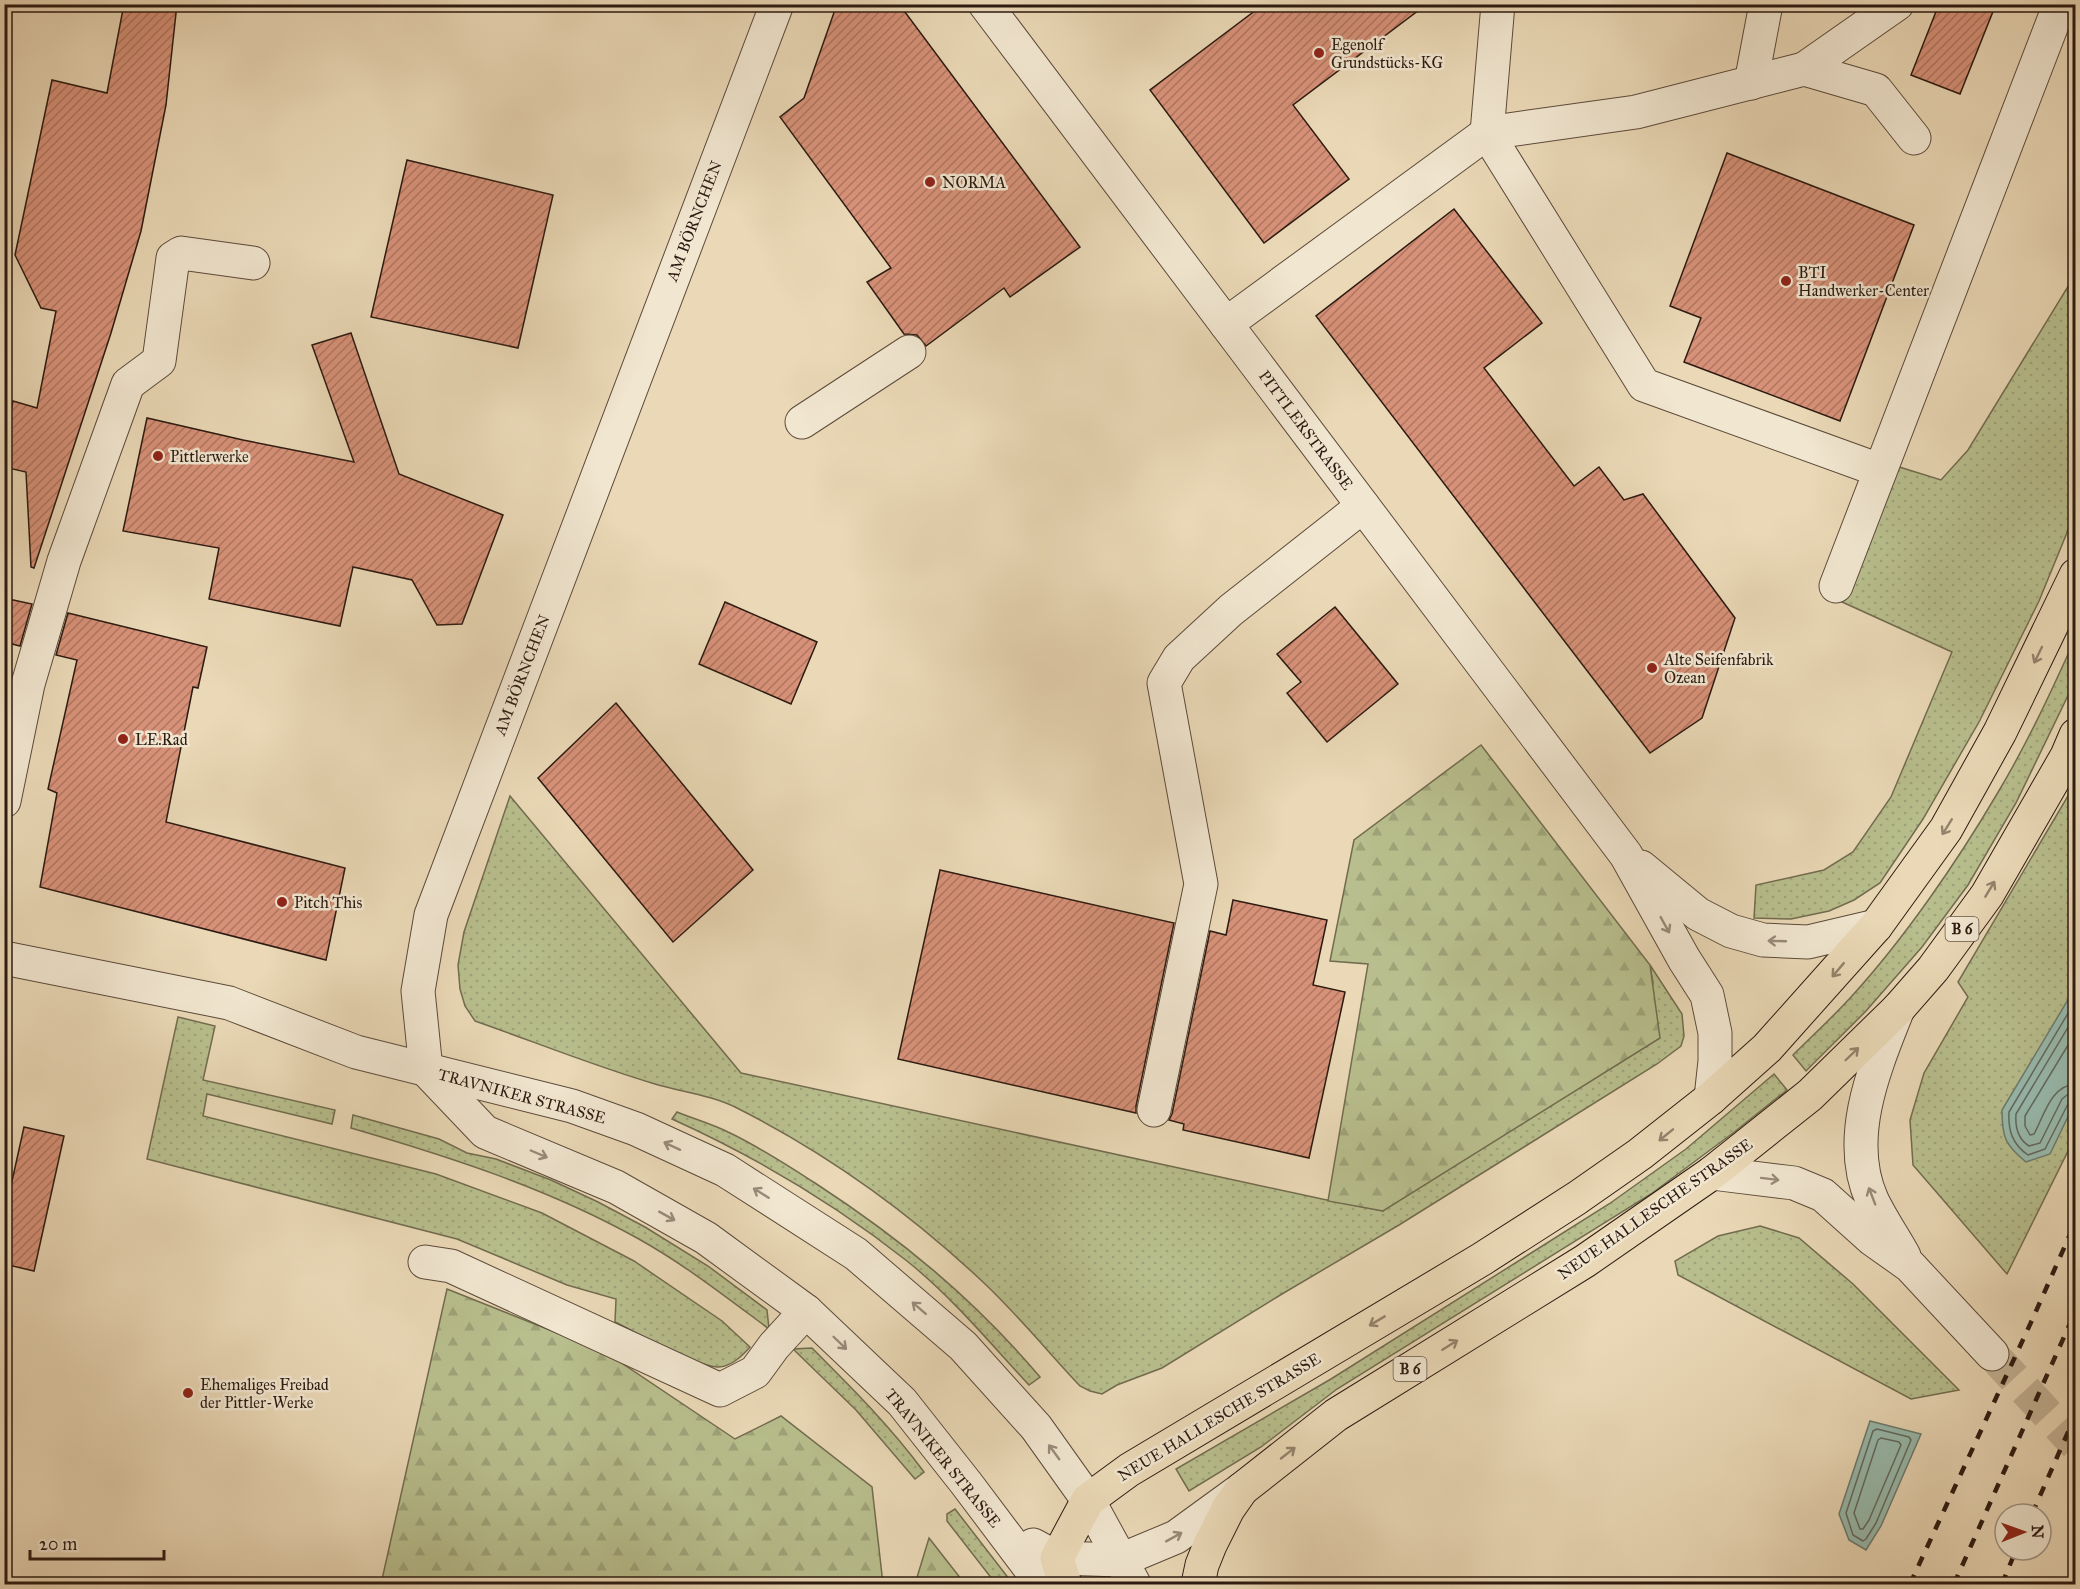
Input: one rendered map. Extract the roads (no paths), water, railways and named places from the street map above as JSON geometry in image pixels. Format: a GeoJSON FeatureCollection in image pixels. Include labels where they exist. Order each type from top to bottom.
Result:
{"type":"FeatureCollection","features":[{"type":"Feature","properties":{"kind":"main road","name":"NEUE HALLESCHE STRASSE"},"geometry":{"type":"LineString","coordinates":[[1055,1576],[1088,1500],[1129,1470],[1482,1259],[1577,1198],[1641,1154],[1711,1098],[1767,1048],[1876,926],[1946,829],[2000,732],[2076,575]]}},
{"type":"Feature","properties":{"kind":"main road","name":"NEUE HALLESCHE STRASSE"},"geometry":{"type":"LineString","coordinates":[[1242,1489],[1336,1415],[1585,1261],[1712,1173],[1810,1095],[1898,1009],[1933,969],[1987,895],[2067,756],[2076,735]]}},
{"type":"Feature","properties":{"kind":"main road","name":"B 6"},"geometry":{"type":"LineString","coordinates":[[1198,1584],[1210,1545],[1228,1509],[1242,1489]]}},
{"type":"Feature","properties":{"kind":"street","name":"AM BÖRNCHEN"},"geometry":{"type":"LineString","coordinates":[[426,1070],[418,991],[431,915],[777,4]]}},
{"type":"Feature","properties":{"kind":"street","name":"PITTLERSTRASSE"},"geometry":{"type":"LineString","coordinates":[[985,4],[1626,855],[1684,959],[1707,995],[1715,1033],[1711,1098]]}},
{"type":"Feature","properties":{"kind":"street"},"geometry":{"type":"LineString","coordinates":[[1498,4],[1487,133],[1644,385],[1880,470]]}},
{"type":"Feature","properties":{"kind":"street"},"geometry":{"type":"LineString","coordinates":[[1751,82],[1766,4]]}},
{"type":"Feature","properties":{"kind":"street"},"geometry":{"type":"LineString","coordinates":[[1226,324],[1487,133],[1636,112],[1804,69],[1897,4]]}},
{"type":"Feature","properties":{"kind":"street"},"geometry":{"type":"LineString","coordinates":[[1836,585],[2060,4]]}},
{"type":"Feature","properties":{"kind":"street"},"geometry":{"type":"LineString","coordinates":[[1804,69],[1876,90],[1914,138]]}},
{"type":"Feature","properties":{"kind":"street"},"geometry":{"type":"LineString","coordinates":[[4,801],[28,684],[64,561],[128,384],[159,361],[173,258],[181,253],[253,263]]}},
{"type":"Feature","properties":{"kind":"street"},"geometry":{"type":"LineString","coordinates":[[802,422],[909,352]]}},
{"type":"Feature","properties":{"kind":"street"},"geometry":{"type":"LineString","coordinates":[[1154,1110],[1201,884],[1164,683],[1179,658],[1231,610],[1364,506]]}},
{"type":"Feature","properties":{"kind":"street","name":"PITTLERSTRASSE"},"geometry":{"type":"LineString","coordinates":[[1626,855],[1698,914],[1731,931],[1762,940],[1808,942],[1876,926]]}},
{"type":"Feature","properties":{"kind":"street"},"geometry":{"type":"LineString","coordinates":[[4,958],[229,1003],[356,1052],[426,1070]]}},
{"type":"Feature","properties":{"kind":"street"},"geometry":{"type":"LineString","coordinates":[[1898,1009],[1879,1059],[1869,1094],[1861,1129],[1862,1164],[1871,1199],[1910,1266]]}},
{"type":"Feature","properties":{"kind":"street","name":"TRAVNIKER STRASSE"},"geometry":{"type":"LineString","coordinates":[[426,1070],[485,1132],[616,1187],[706,1238],[806,1311],[902,1402],[999,1527],[1055,1576]]}},
{"type":"Feature","properties":{"kind":"street","name":"TRAVNIKER STRASSE"},"geometry":{"type":"LineString","coordinates":[[426,1070],[572,1106],[636,1129],[725,1170],[856,1254],[963,1346],[1036,1427],[1088,1500],[1127,1572]]}},
{"type":"Feature","properties":{"kind":"street"},"geometry":{"type":"LineString","coordinates":[[1712,1173],[1777,1180],[1807,1188],[1822,1195],[1872,1239],[1910,1266],[1992,1354]]}},
{"type":"Feature","properties":{"kind":"street"},"geometry":{"type":"LineString","coordinates":[[425,1262],[452,1266],[720,1390],[755,1372],[774,1346],[806,1311]]}},
{"type":"Feature","properties":{"kind":"street"},"geometry":{"type":"LineString","coordinates":[[1055,1576],[1127,1572],[1242,1489]]}},
{"type":"Feature","properties":{"kind":"water"},"geometry":{"type":"Polygon","coordinates":[[[2075,988],[2075,1102],[2050,1154],[2026,1162],[2006,1140],[2002,1110],[2075,988]]]}},
{"type":"Feature","properties":{"kind":"water"},"geometry":{"type":"Polygon","coordinates":[[[1870,1421],[1921,1434],[1881,1526],[1866,1550],[1849,1540],[1839,1514],[1870,1421]]]}},
{"type":"Feature","properties":{"kind":"tunnel"},"geometry":{"type":"LineString","coordinates":[[1992,1354],[2076,1445]]}},
{"type":"Feature","properties":{"kind":"railway"},"geometry":{"type":"LineString","coordinates":[[1910,1584],[2076,1221]]}},
{"type":"Feature","properties":{"kind":"railway"},"geometry":{"type":"LineString","coordinates":[[1954,1584],[2076,1310]]}},
{"type":"Feature","properties":{"kind":"railway"},"geometry":{"type":"LineString","coordinates":[[2037,1502],[2076,1414]]}},
{"type":"Feature","properties":{"kind":"railway"},"geometry":{"type":"LineString","coordinates":[[2002,1584],[2011,1562]]}},
{"type":"Feature","properties":{"kind":"place","name":"Egenolf Grundstücks-KG"},"geometry":{"type":"Point","coordinates":[1319,53]}},
{"type":"Feature","properties":{"kind":"place","name":"NORMA"},"geometry":{"type":"Point","coordinates":[930,182]}},
{"type":"Feature","properties":{"kind":"place","name":"BTI Handwerker-Center"},"geometry":{"type":"Point","coordinates":[1786,281]}},
{"type":"Feature","properties":{"kind":"place","name":"Pittlerwerke"},"geometry":{"type":"Point","coordinates":[158,456]}},
{"type":"Feature","properties":{"kind":"place","name":"Alte Seifenfabrik Ozean"},"geometry":{"type":"Point","coordinates":[1652,668]}},
{"type":"Feature","properties":{"kind":"place","name":"LE.Rad"},"geometry":{"type":"Point","coordinates":[123,739]}},
{"type":"Feature","properties":{"kind":"place","name":"Pitch This"},"geometry":{"type":"Point","coordinates":[282,902]}},
{"type":"Feature","properties":{"kind":"place","name":"Ehemaliges Freibad der Pittler-Werke"},"geometry":{"type":"Point","coordinates":[188,1393]}}]}
